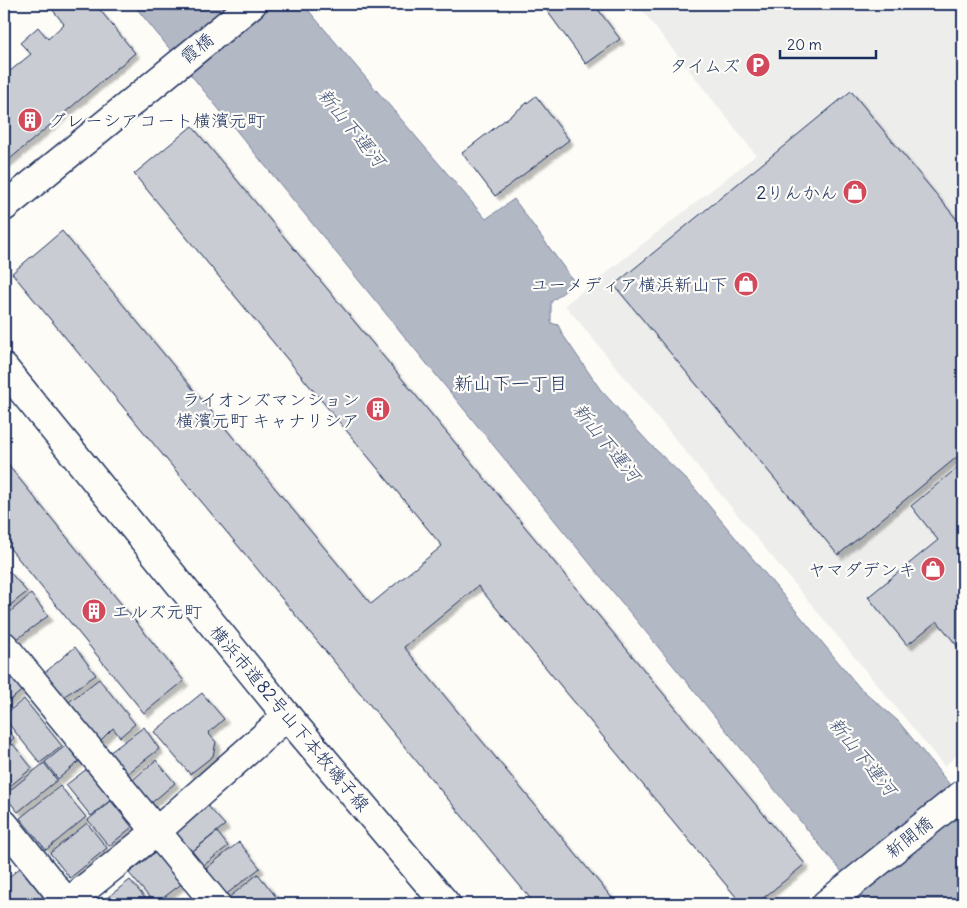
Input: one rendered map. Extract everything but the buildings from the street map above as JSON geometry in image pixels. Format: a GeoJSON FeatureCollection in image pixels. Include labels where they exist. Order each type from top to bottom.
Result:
{"type":"FeatureCollection","features":[{"type":"Feature","properties":{"kind":"street","name":"霞橋"},"geometry":{"type":"LineString","coordinates":[[4,207],[252,4]]}},
{"type":"Feature","properties":{"kind":"street","name":"横浜市道82号山下本牧磯子線"},"geometry":{"type":"LineString","coordinates":[[4,368],[287,716],[446,904]]}},
{"type":"Feature","properties":{"kind":"street"},"geometry":{"type":"LineString","coordinates":[[4,646],[216,904]]}},
{"type":"Feature","properties":{"kind":"street"},"geometry":{"type":"LineString","coordinates":[[4,824],[68,904],[157,831],[287,716]]}},
{"type":"Feature","properties":{"kind":"street","name":"新開橋"},"geometry":{"type":"LineString","coordinates":[[826,904],[962,795]]}},
{"type":"Feature","properties":{"kind":"shaded area"},"geometry":{"type":"Polygon","coordinates":[[[637,4],[963,4],[963,751],[944,766],[565,305],[756,155],[637,4]]]}},
{"type":"Feature","properties":{"kind":"water","name":"新山下運河"},"geometry":{"type":"Polygon","coordinates":[[[133,4],[303,4],[486,219],[514,199],[575,283],[551,302],[551,323],[558,325],[600,389],[649,443],[691,484],[859,687],[898,721],[963,801],[963,904],[868,904],[133,4]]]}},
{"type":"Feature","properties":{"kind":"place","name":"タイムズ"},"geometry":{"type":"Point","coordinates":[758,65]}},
{"type":"Feature","properties":{"kind":"place","name":"グレーシアコート横濱元町"},"geometry":{"type":"Point","coordinates":[30,120]}},
{"type":"Feature","properties":{"kind":"place","name":"2りんかん"},"geometry":{"type":"Point","coordinates":[855,192]}},
{"type":"Feature","properties":{"kind":"place","name":"ユーメディア横浜新山下"},"geometry":{"type":"Point","coordinates":[746,284]}},
{"type":"Feature","properties":{"kind":"place","name":"ライオンズマンション 横濱元町 キャナリシア"},"geometry":{"type":"Point","coordinates":[378,409]}},
{"type":"Feature","properties":{"kind":"place","name":"ヤマダデンキ"},"geometry":{"type":"Point","coordinates":[933,569]}},
{"type":"Feature","properties":{"kind":"place","name":"エルズ元町"},"geometry":{"type":"Point","coordinates":[94,611]}},
{"type":"Feature","properties":{"kind":"district","name":"新山下一丁目"},"geometry":{"type":"Point","coordinates":[511,383]}}]}
